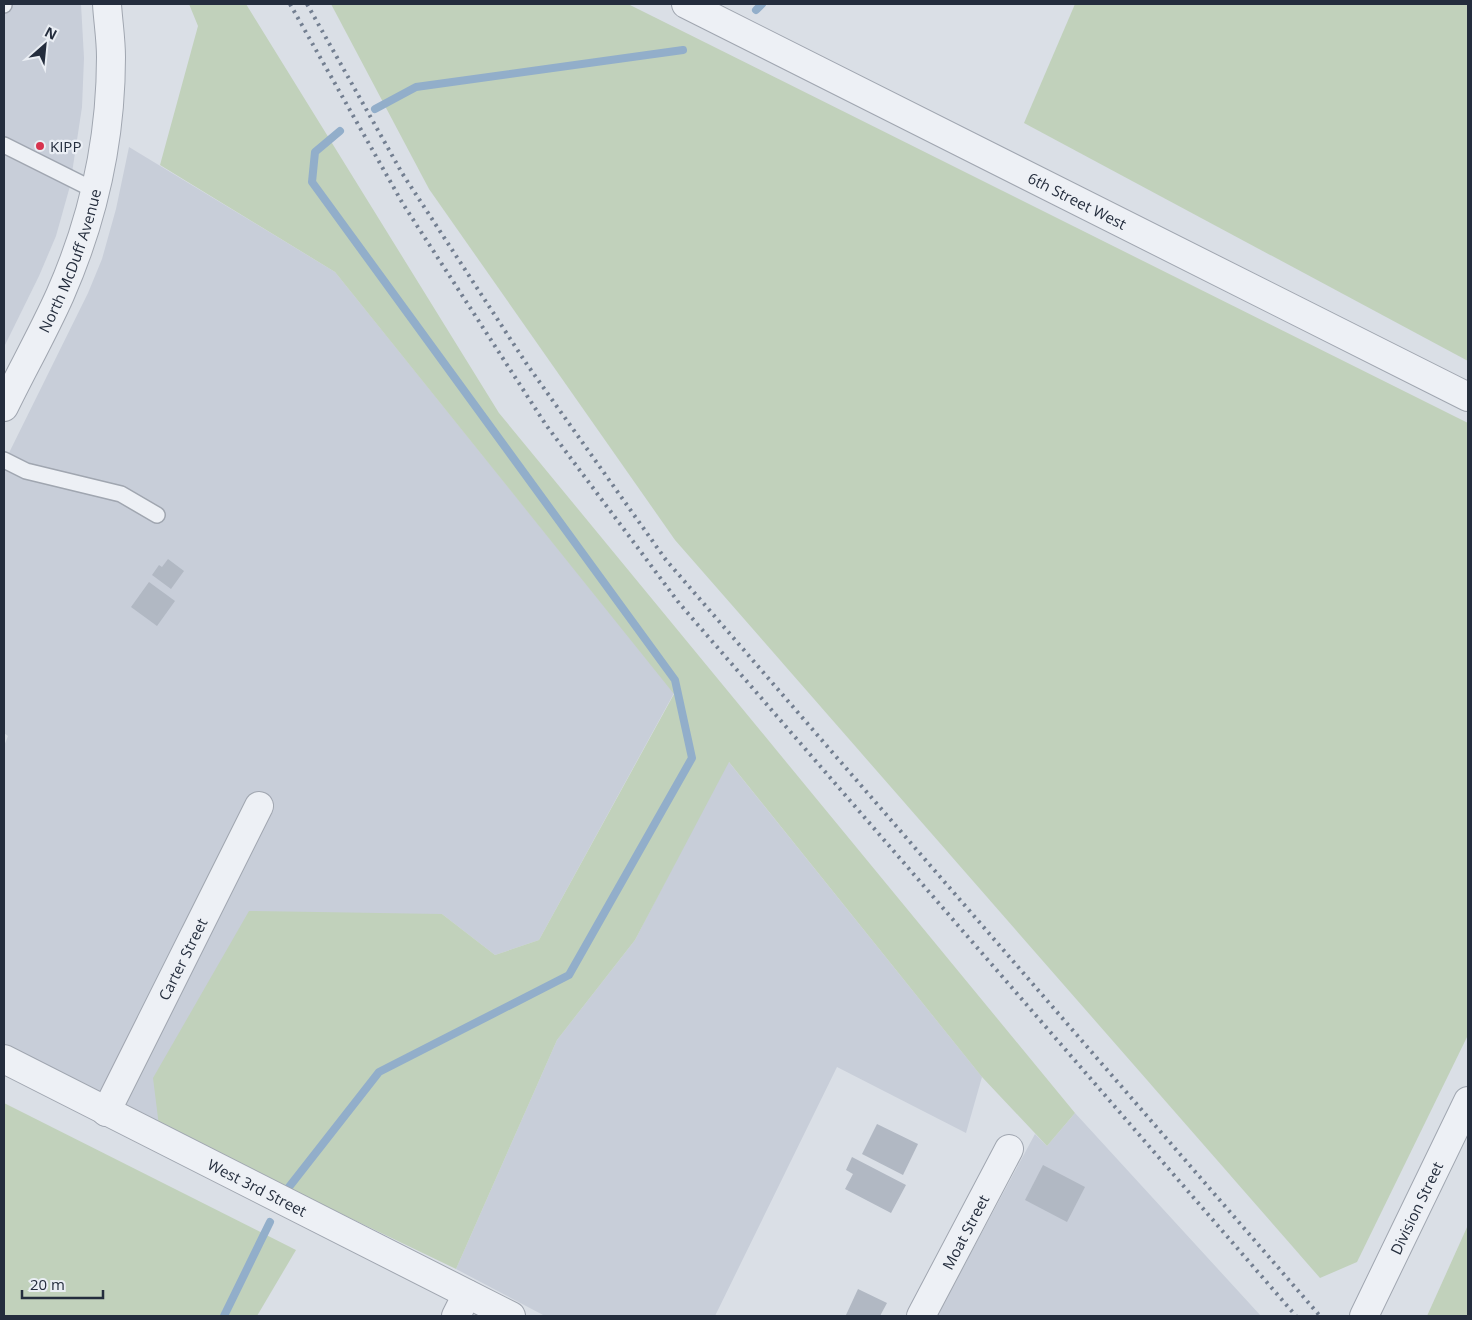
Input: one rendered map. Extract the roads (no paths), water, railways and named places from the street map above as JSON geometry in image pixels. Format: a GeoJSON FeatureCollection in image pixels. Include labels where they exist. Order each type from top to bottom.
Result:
{"type":"FeatureCollection","features":[{"type":"Feature","properties":{"kind":"street","name":"North McDuff Avenue"},"geometry":{"type":"LineString","coordinates":[[4,407],[60,295],[82,238],[96,191],[106,138],[109,104],[111,55],[107,4]]}},
{"type":"Feature","properties":{"kind":"street","name":"6th Street West"},"geometry":{"type":"LineString","coordinates":[[686,4],[1468,397]]}},
{"type":"Feature","properties":{"kind":"street","name":"Carter Street"},"geometry":{"type":"LineString","coordinates":[[106,1112],[258,806]]}},
{"type":"Feature","properties":{"kind":"street","name":"West 3rd Street"},"geometry":{"type":"LineString","coordinates":[[4,1059],[106,1112],[462,1305],[511,1316]]}},
{"type":"Feature","properties":{"kind":"street","name":"Division Street"},"geometry":{"type":"LineString","coordinates":[[1364,1316],[1468,1101]]}},
{"type":"Feature","properties":{"kind":"street","name":"Moat Street"},"geometry":{"type":"LineString","coordinates":[[921,1316],[1009,1148]]}},
{"type":"Feature","properties":{"kind":"lane"},"geometry":{"type":"LineString","coordinates":[[4,144],[96,191]]}},
{"type":"Feature","properties":{"kind":"lane"},"geometry":{"type":"LineString","coordinates":[[4,460],[26,471],[121,494],[157,515]]}},
{"type":"Feature","properties":{"kind":"waterway"},"geometry":{"type":"LineString","coordinates":[[756,10],[762,4]]}},
{"type":"Feature","properties":{"kind":"waterway"},"geometry":{"type":"LineString","coordinates":[[375,109],[416,87],[683,50]]}},
{"type":"Feature","properties":{"kind":"waterway"},"geometry":{"type":"LineString","coordinates":[[289,1187],[379,1072],[569,975],[692,758],[675,680],[312,182],[315,152],[340,131]]}},
{"type":"Feature","properties":{"kind":"waterway"},"geometry":{"type":"LineString","coordinates":[[224,1316],[270,1222]]}},
{"type":"Feature","properties":{"kind":"railway"},"geometry":{"type":"LineString","coordinates":[[290,4],[403,204],[546,425],[679,603],[1296,1316]]}},
{"type":"Feature","properties":{"kind":"railway"},"geometry":{"type":"LineString","coordinates":[[307,4],[402,173],[526,363],[666,560],[1320,1316]]}},
{"type":"Feature","properties":{"kind":"place","name":"KIPP"},"geometry":{"type":"Point","coordinates":[40,146]}}]}
